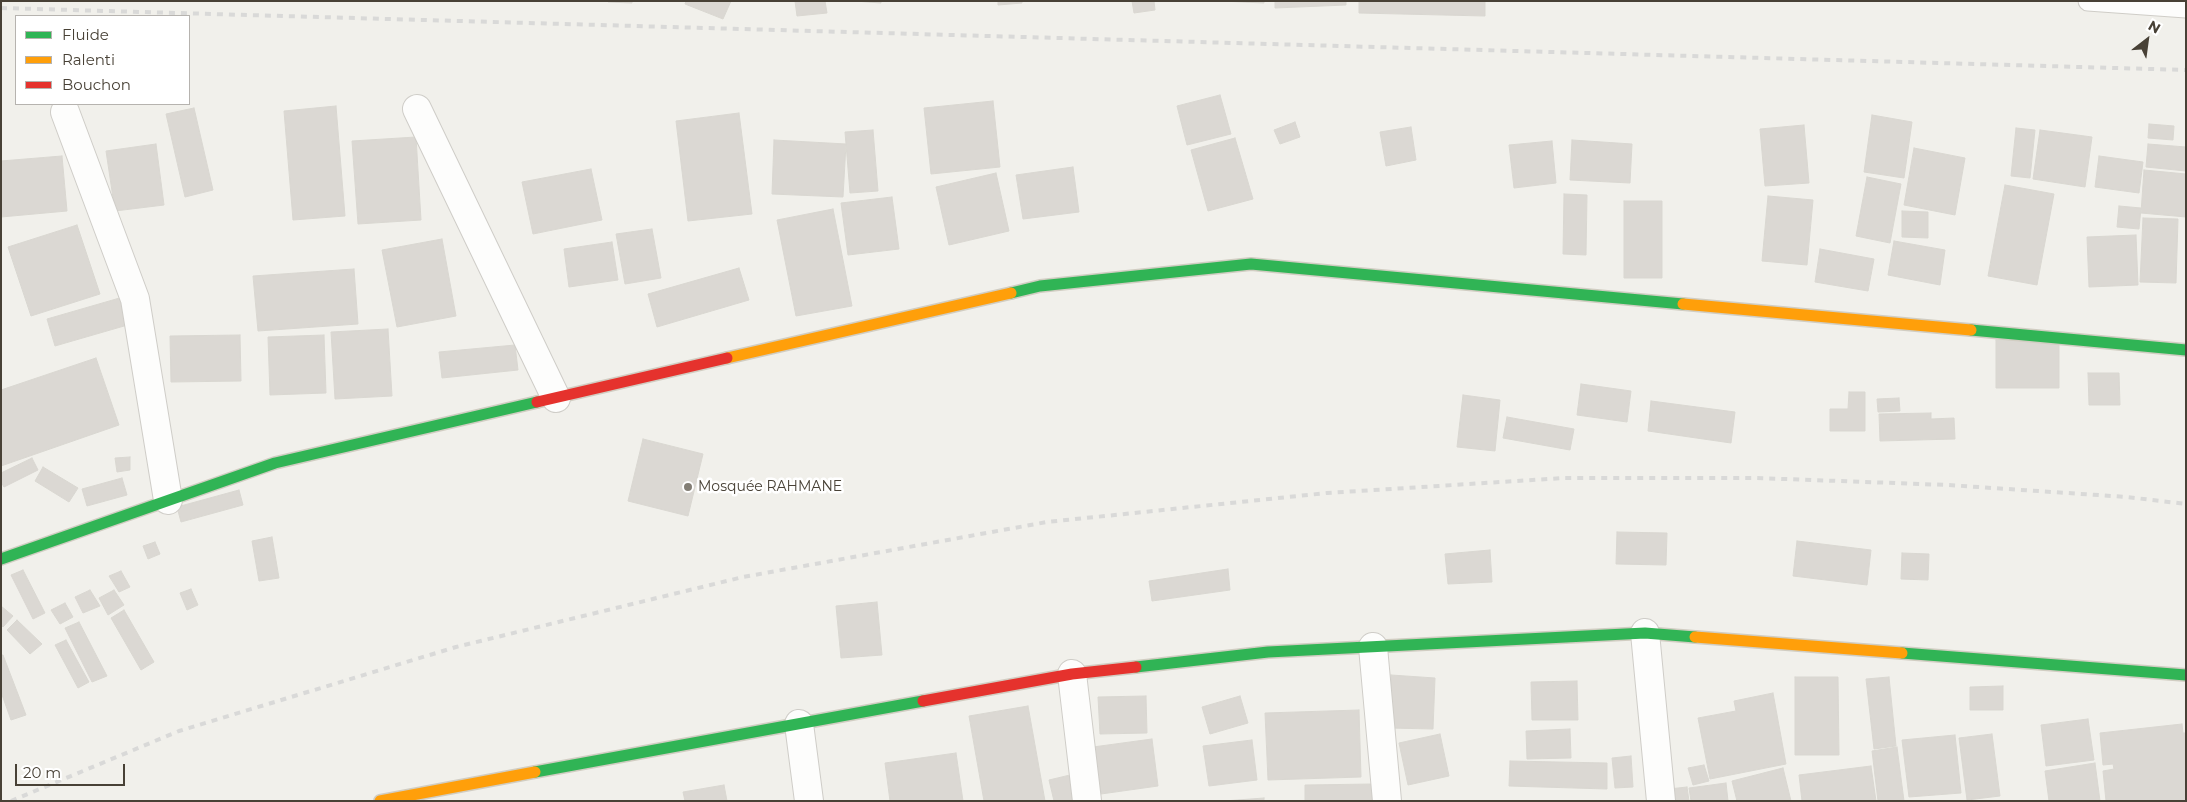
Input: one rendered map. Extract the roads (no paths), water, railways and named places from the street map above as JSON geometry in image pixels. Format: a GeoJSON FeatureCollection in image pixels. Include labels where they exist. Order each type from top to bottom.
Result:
{"type":"FeatureCollection","features":[{"type":"Feature","properties":{"kind":"street"},"geometry":{"type":"LineString","coordinates":[[417,109],[556,398]]}},
{"type":"Feature","properties":{"kind":"street"},"geometry":{"type":"LineString","coordinates":[[65,112],[135,299],[168,500]]}},
{"type":"Feature","properties":{"kind":"street"},"geometry":{"type":"LineString","coordinates":[[1,559],[275,463],[1040,286],[1251,264],[2186,350]]}},
{"type":"Feature","properties":{"kind":"street"},"geometry":{"type":"LineString","coordinates":[[1645,633],[1661,801]]}},
{"type":"Feature","properties":{"kind":"street"},"geometry":{"type":"LineString","coordinates":[[380,801],[1072,674],[1268,652],[1645,633],[2186,675]]}},
{"type":"Feature","properties":{"kind":"street"},"geometry":{"type":"LineString","coordinates":[[1372,647],[1387,801]]}},
{"type":"Feature","properties":{"kind":"street"},"geometry":{"type":"LineString","coordinates":[[1072,674],[1087,801]]}},
{"type":"Feature","properties":{"kind":"street"},"geometry":{"type":"LineString","coordinates":[[799,724],[809,801]]}},
{"type":"Feature","properties":{"kind":"lane"},"geometry":{"type":"LineString","coordinates":[[2088,1],[2186,8]]}},
{"type":"Feature","properties":{"kind":"railway"},"geometry":{"type":"LineString","coordinates":[[1,8],[2186,70]]}},
{"type":"Feature","properties":{"kind":"railway"},"geometry":{"type":"LineString","coordinates":[[11,801],[179,731],[456,647],[743,577],[1047,522],[1327,493],[1564,478],[1757,478],[1948,485],[2127,497],[2186,504]]}},
{"type":"Feature","properties":{"kind":"place","name":"Mosquée RAHMANE"},"geometry":{"type":"Point","coordinates":[688,487]}}]}
